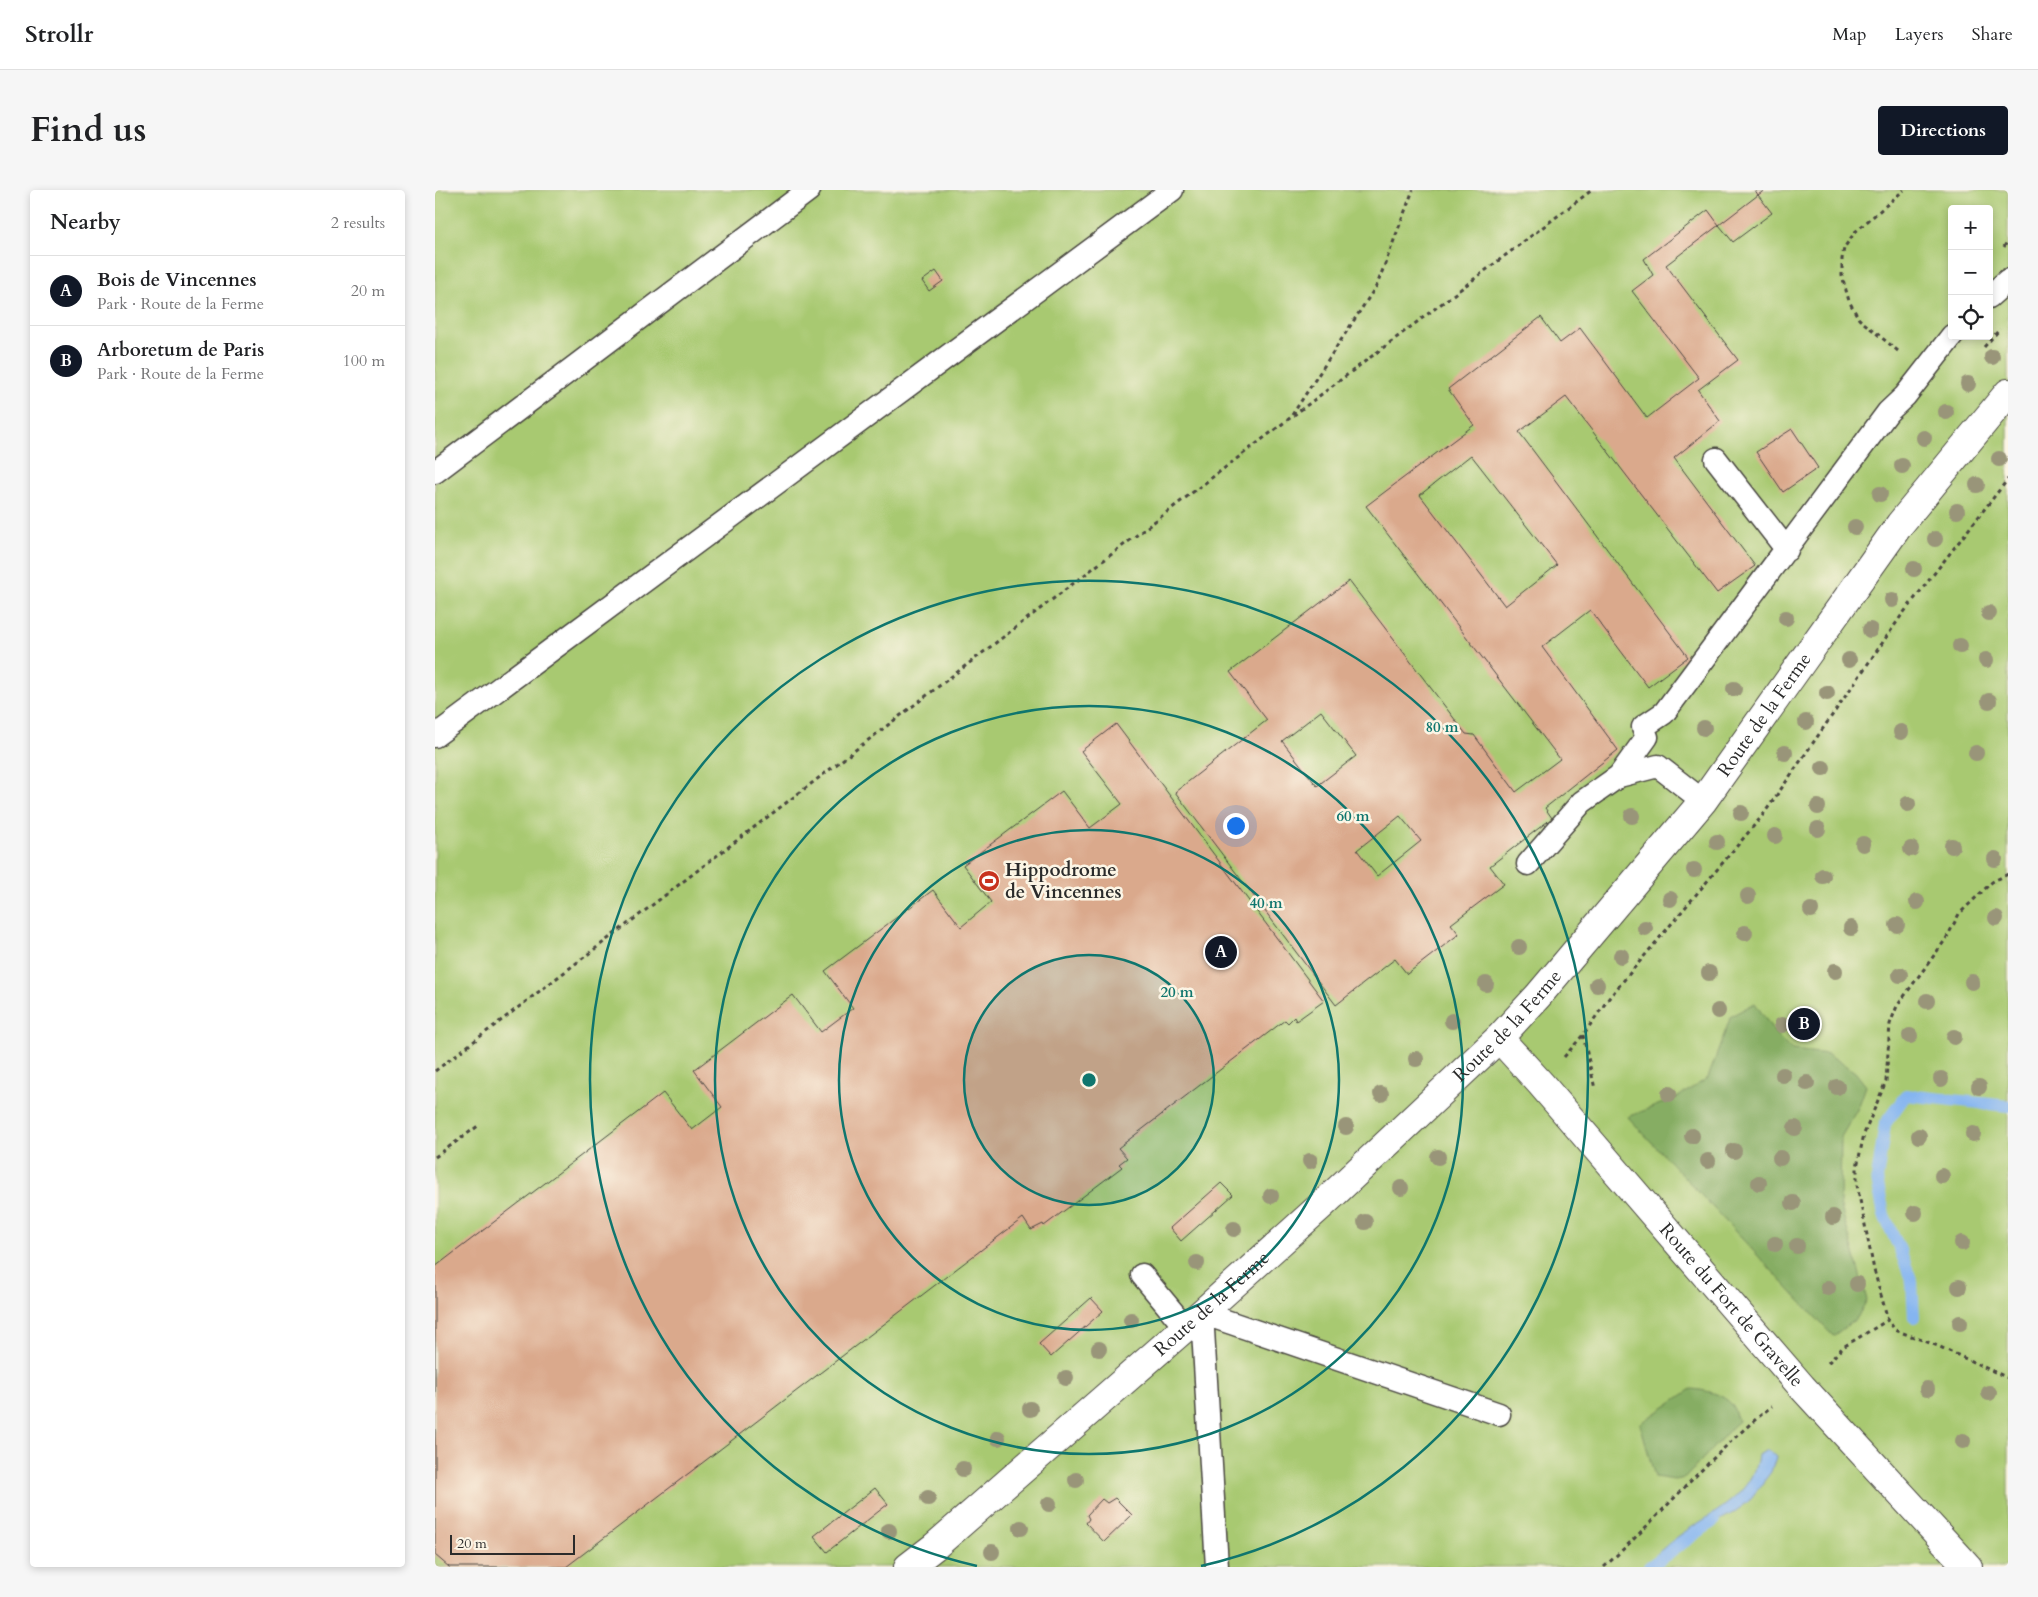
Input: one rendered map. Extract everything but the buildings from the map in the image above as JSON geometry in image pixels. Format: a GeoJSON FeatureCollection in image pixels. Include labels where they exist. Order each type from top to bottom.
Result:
{"type":"FeatureCollection","features":[{"type":"Feature","properties":{"kind":"street","name":"Route de la Ferme"},"geometry":{"type":"LineString","coordinates":[[908,1567],[1065,1433],[1323,1204],[1499,1038],[1539,996],[1703,801],[1900,524],[2008,393]]}},
{"type":"Feature","properties":{"kind":"street","name":"Route du Fort de Gravelle"},"geometry":{"type":"LineString","coordinates":[[1499,1038],[1541,1084],[1802,1387],[1968,1567]]}},
{"type":"Feature","properties":{"kind":"lane"},"geometry":{"type":"LineString","coordinates":[[435,472],[809,190]]}},
{"type":"Feature","properties":{"kind":"lane"},"geometry":{"type":"LineString","coordinates":[[435,736],[1172,190]]}},
{"type":"Feature","properties":{"kind":"lane"},"geometry":{"type":"LineString","coordinates":[[1992,295],[2008,280]]}},
{"type":"Feature","properties":{"kind":"lane"},"geometry":{"type":"LineString","coordinates":[[1528,864],[1583,802],[1619,776],[1647,737],[1643,727],[1664,713],[1888,412],[1905,396],[1949,340]]}},
{"type":"Feature","properties":{"kind":"lane"},"geometry":{"type":"LineString","coordinates":[[1716,459],[1787,550]]}},
{"type":"Feature","properties":{"kind":"lane"},"geometry":{"type":"LineString","coordinates":[[1619,776],[1657,766],[1703,801]]}},
{"type":"Feature","properties":{"kind":"lane"},"geometry":{"type":"LineString","coordinates":[[1142,1275],[1194,1320],[1499,1414]]}},
{"type":"Feature","properties":{"kind":"lane"},"geometry":{"type":"LineString","coordinates":[[1194,1320],[1217,1567]]}},
{"type":"Feature","properties":{"kind":"path"},"geometry":{"type":"LineString","coordinates":[[1290,418],[1377,286],[1413,190]]}},
{"type":"Feature","properties":{"kind":"path"},"geometry":{"type":"LineString","coordinates":[[435,1071],[1290,418],[1592,190]]}},
{"type":"Feature","properties":{"kind":"path"},"geometry":{"type":"LineString","coordinates":[[1898,359],[1898,349],[1859,319],[1849,301],[1843,276],[1842,260],[1844,248],[1855,232],[1904,190]]}},
{"type":"Feature","properties":{"kind":"path"},"geometry":{"type":"LineString","coordinates":[[1541,1084],[1583,1035],[1609,998],[1763,815],[1901,616],[2008,478]]}},
{"type":"Feature","properties":{"kind":"path"},"geometry":{"type":"LineString","coordinates":[[2008,874],[1992,882],[1959,914],[1946,939],[1897,1006],[1890,1024],[1886,1081],[1864,1134],[1857,1167],[1857,1186],[1874,1270],[1888,1320],[1895,1330],[1938,1346],[2008,1378]]}},
{"type":"Feature","properties":{"kind":"path"},"geometry":{"type":"LineString","coordinates":[[435,1158],[478,1126]]}},
{"type":"Feature","properties":{"kind":"path"},"geometry":{"type":"LineString","coordinates":[[1604,1567],[1740,1432],[1774,1404],[1788,1398],[1802,1387],[1843,1347],[1888,1320]]}},
{"type":"Feature","properties":{"kind":"green space","name":"Hippodrome de Vincennes"},"geometry":{"type":"Polygon","coordinates":[[[435,190],[2008,190],[2008,1567],[435,1567],[435,190]]]}},
{"type":"Feature","properties":{"kind":"green space"},"geometry":{"type":"Polygon","coordinates":[[[1755,1003],[1775,1033],[1792,1050],[1828,1054],[1855,1072],[1866,1086],[1858,1108],[1841,1137],[1840,1204],[1867,1300],[1857,1318],[1833,1336],[1628,1117],[1678,1097],[1708,1078],[1731,1016],[1755,1003]]]}},
{"type":"Feature","properties":{"kind":"green space"},"geometry":{"type":"Polygon","coordinates":[[[1691,1389],[1707,1391],[1724,1398],[1732,1405],[1738,1421],[1685,1478],[1675,1480],[1655,1477],[1640,1424],[1691,1389]]]}},
{"type":"Feature","properties":{"kind":"water"},"geometry":{"type":"Polygon","coordinates":[[[1768,1450],[1776,1457],[1771,1472],[1748,1502],[1733,1513],[1686,1539],[1657,1567],[1644,1567],[1677,1537],[1733,1500],[1749,1480],[1755,1469],[1758,1455],[1768,1450]]]}},
{"type":"Feature","properties":{"kind":"waterway"},"geometry":{"type":"LineString","coordinates":[[1914,1317],[1912,1282],[1884,1215],[1877,1179],[1885,1124],[1906,1095],[2008,1106]]}},
{"type":"Feature","properties":{"kind":"waterway"},"geometry":{"type":"LineString","coordinates":[[1649,1567],[1715,1520]]}},
{"type":"Feature","properties":{"kind":"place","name":"Hippodrome de Vincennes"},"geometry":{"type":"Point","coordinates":[989,881]}},
{"type":"Feature","properties":{"kind":"place","name":"Bois de Vincennes"},"geometry":{"type":"Point","coordinates":[1221,952]}},
{"type":"Feature","properties":{"kind":"place","name":"Arboretum de Paris"},"geometry":{"type":"Point","coordinates":[1804,1024]}}]}
